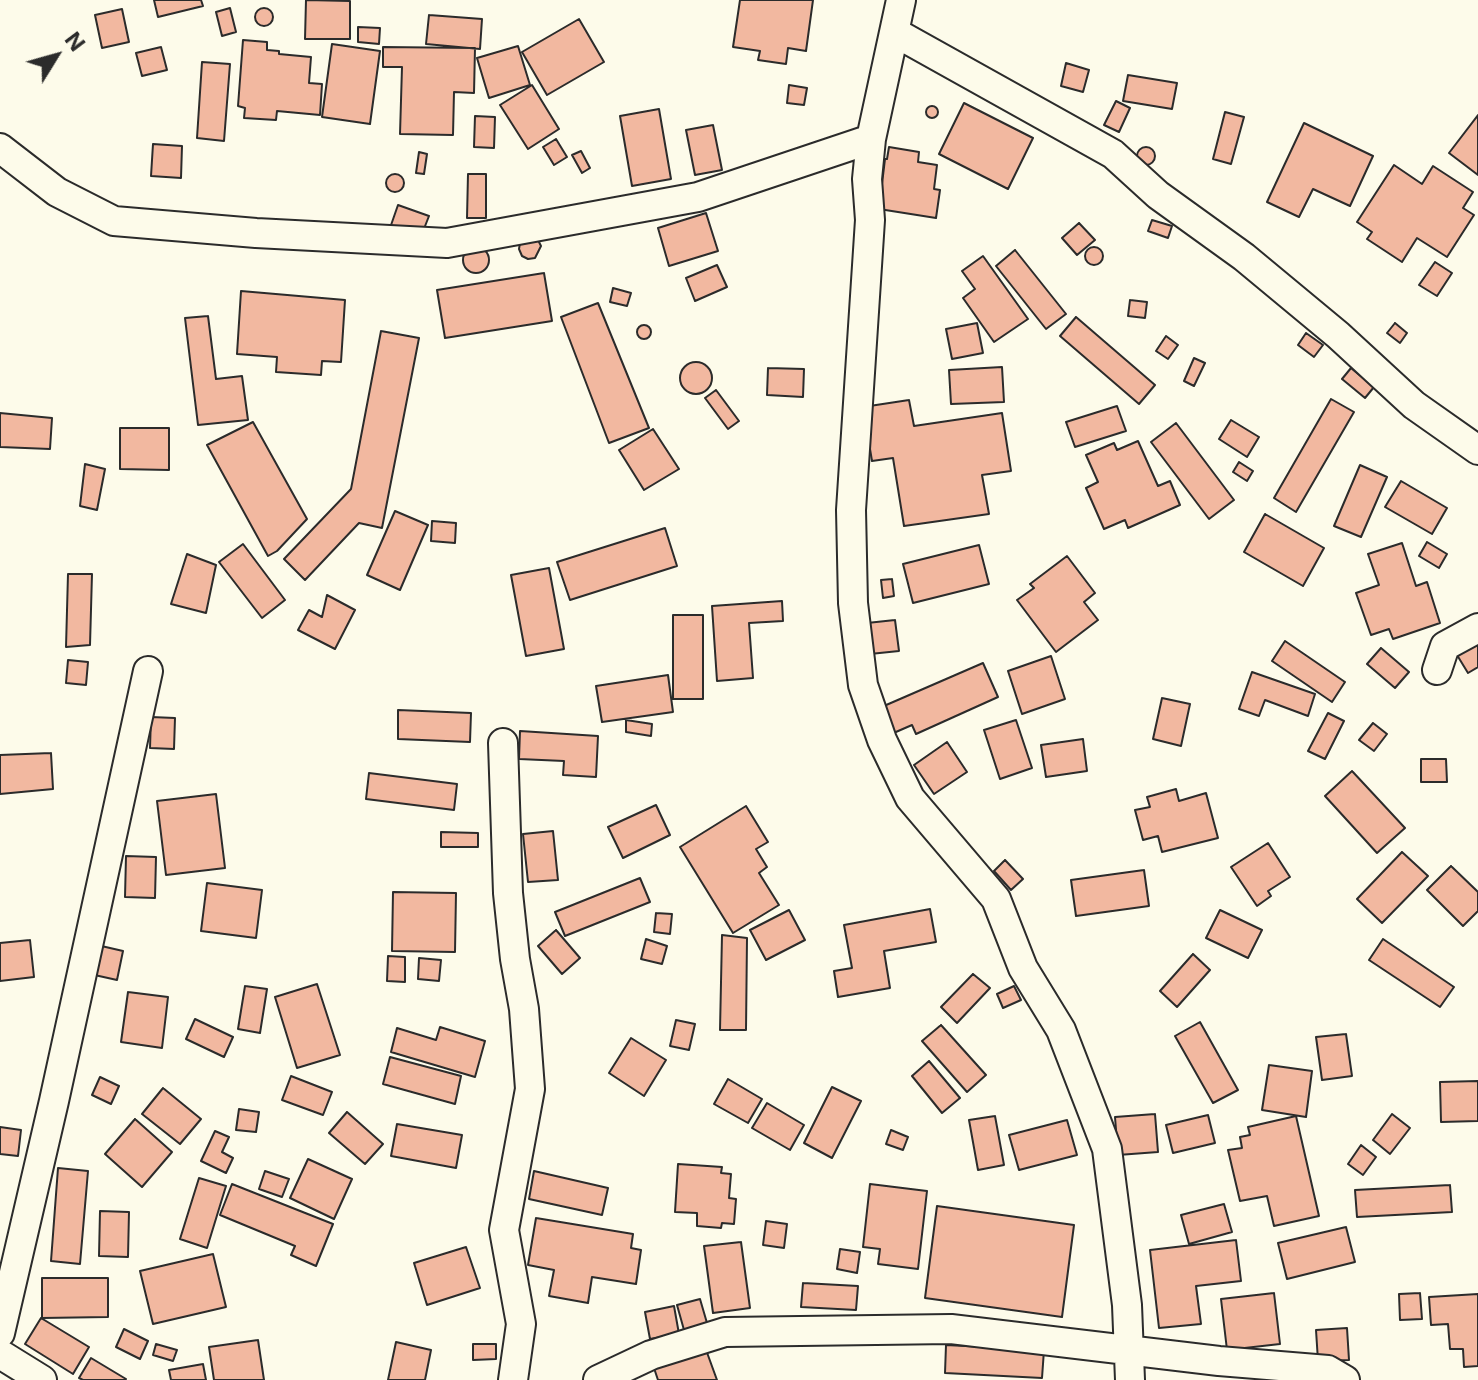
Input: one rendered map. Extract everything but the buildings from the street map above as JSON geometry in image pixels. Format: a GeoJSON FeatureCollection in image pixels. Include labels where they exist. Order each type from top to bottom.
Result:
{"type":"FeatureCollection","features":[{"type":"Feature","properties":{"kind":"street"},"geometry":{"type":"LineString","coordinates":[[901,0],[871,139],[867,179],[870,220],[851,510],[853,603],[863,685],[882,740],[910,798],[996,899],[1023,968],[1061,1030],[1107,1149],[1127,1305],[1130,1380]]}},
{"type":"Feature","properties":{"kind":"street"},"geometry":{"type":"LineString","coordinates":[[896,33],[1113,154],[1158,195],[1244,257],[1338,335],[1414,405],[1478,450]]}},
{"type":"Feature","properties":{"kind":"street"},"geometry":{"type":"LineString","coordinates":[[0,148],[57,192],[114,221],[256,233],[447,243],[698,197],[871,139]]}},
{"type":"Feature","properties":{"kind":"street"},"geometry":{"type":"LineString","coordinates":[[1437,670],[1445,646],[1478,628]]}},
{"type":"Feature","properties":{"kind":"street"},"geometry":{"type":"LineString","coordinates":[[0,1333],[148,671]]}},
{"type":"Feature","properties":{"kind":"street"},"geometry":{"type":"LineString","coordinates":[[503,743],[508,893],[524,1009],[530,1089],[504,1230],[521,1324],[513,1380]]}},
{"type":"Feature","properties":{"kind":"street"},"geometry":{"type":"LineString","coordinates":[[598,1380],[651,1355],[725,1332],[951,1329],[1129,1351],[1328,1370],[1345,1380]]}},
{"type":"Feature","properties":{"kind":"street"},"geometry":{"type":"LineString","coordinates":[[0,1354],[42,1380]]}}]}
